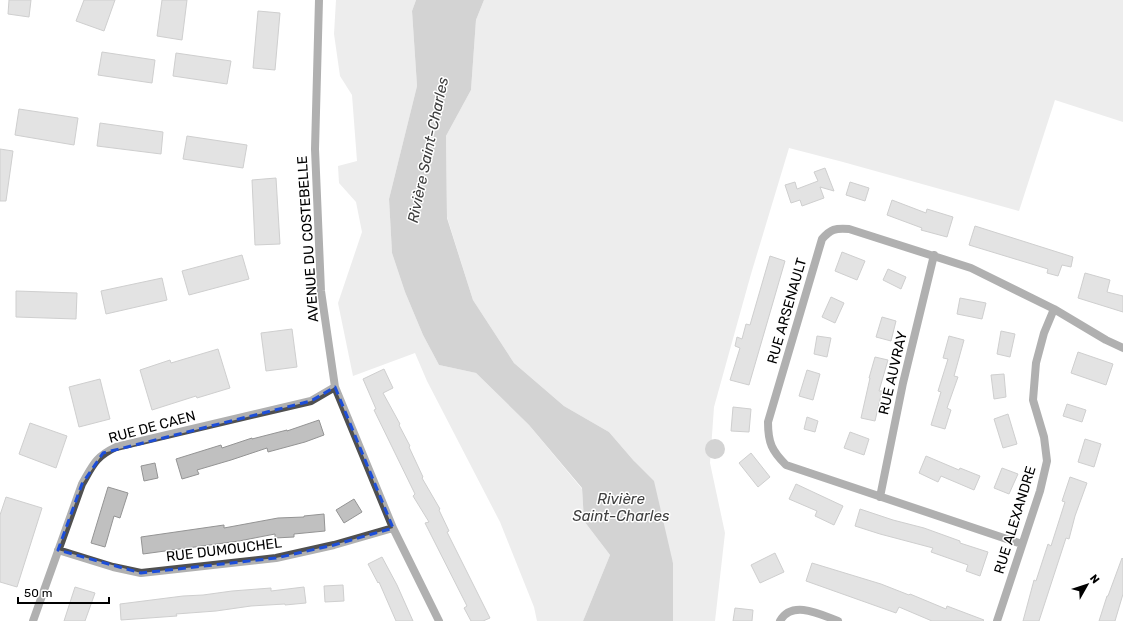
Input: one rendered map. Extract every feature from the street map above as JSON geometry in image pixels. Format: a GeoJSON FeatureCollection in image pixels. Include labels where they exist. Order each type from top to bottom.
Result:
{"type":"FeatureCollection","features":[{"type":"Feature","properties":{"kind":"street","name":"AVENUE DU COSTEBELLE"},"geometry":{"type":"LineString","coordinates":[[319,0],[315,149],[321,291],[335,387],[393,528],[439,621]]}},
{"type":"Feature","properties":{"kind":"street","name":"RUE ARSENAULT"},"geometry":{"type":"LineString","coordinates":[[1022,544],[786,465],[776,455],[768,438],[768,422],[822,239],[829,232],[837,228],[849,229],[972,268],[1054,309],[1106,340],[1123,348]]}},
{"type":"Feature","properties":{"kind":"street","name":"RUE AUVRAY"},"geometry":{"type":"LineString","coordinates":[[880,497],[903,383],[934,255]]}},
{"type":"Feature","properties":{"kind":"street","name":"RUE ALEXANDRE"},"geometry":{"type":"LineString","coordinates":[[997,621],[1040,491],[1047,462],[1044,437],[1033,400],[1036,363],[1044,333],[1054,309]]}},
{"type":"Feature","properties":{"kind":"street","name":"RUE DE CAEN"},"geometry":{"type":"LineString","coordinates":[[34,621],[82,484],[94,463],[103,453],[116,447],[311,401],[335,387]]}},
{"type":"Feature","properties":{"kind":"street","name":"RUE DUMOUCHEL"},"geometry":{"type":"LineString","coordinates":[[58,550],[113,567],[141,573],[276,558],[334,545],[393,528]]}},
{"type":"Feature","properties":{"kind":"street"},"geometry":{"type":"LineString","coordinates":[[780,621],[790,612],[801,609],[838,621]]}},
{"type":"Feature","properties":{"kind":"highlighted area"},"geometry":{"type":"Polygon","coordinates":[[[335,387],[393,528],[334,545],[276,558],[141,573],[58,550],[82,484],[103,453],[311,401],[335,387]]]}},
{"type":"Feature","properties":{"kind":"shaded area"},"geometry":{"type":"Polygon","coordinates":[[[336,0],[416,0],[412,11],[417,86],[389,199],[392,253],[405,292],[423,335],[439,365],[476,373],[529,425],[582,489],[584,521],[610,555],[583,621],[537,621],[534,607],[500,522],[427,381],[415,353],[353,376],[338,303],[362,232],[356,202],[339,183],[338,166],[357,161],[352,95],[340,76],[334,34],[336,0]]]}},
{"type":"Feature","properties":{"kind":"shaded area"},"geometry":{"type":"Polygon","coordinates":[[[484,0],[1123,0],[1123,122],[1055,100],[1019,211],[789,148],[751,274],[714,407],[710,463],[725,533],[715,621],[673,621],[673,563],[634,461],[609,432],[564,406],[514,363],[473,300],[447,217],[446,136],[471,90],[476,20],[484,0]]]}},
{"type":"Feature","properties":{"kind":"water","name":"Rivière Saint-Charles"},"geometry":{"type":"Polygon","coordinates":[[[416,0],[484,0],[476,20],[471,90],[446,136],[447,218],[473,300],[514,363],[564,406],[609,432],[634,461],[654,481],[673,563],[673,621],[583,621],[610,555],[584,521],[582,488],[529,425],[476,373],[439,365],[423,335],[405,292],[392,253],[389,199],[417,86],[412,11],[416,0]]]}},
{"type":"Feature","properties":{"kind":"water"},"geometry":{"type":"Polygon","coordinates":[[[715,439],[722,442],[725,449],[722,456],[715,459],[708,456],[705,449],[708,442],[715,439]]]}},
{"type":"Feature","properties":{"kind":"building"},"geometry":{"type":"Polygon","coordinates":[[[9,0],[31,0],[29,17],[8,14],[9,0]]]}},
{"type":"Feature","properties":{"kind":"building"},"geometry":{"type":"Polygon","coordinates":[[[84,0],[115,0],[104,31],[76,21],[84,0]]]}},
{"type":"Feature","properties":{"kind":"building"},"geometry":{"type":"Polygon","coordinates":[[[162,0],[187,0],[182,40],[157,36],[162,0]]]}},
{"type":"Feature","properties":{"kind":"building"},"geometry":{"type":"Polygon","coordinates":[[[258,11],[280,13],[275,70],[253,68],[258,11]]]}},
{"type":"Feature","properties":{"kind":"building"},"geometry":{"type":"Polygon","coordinates":[[[102,52],[155,60],[152,83],[98,75],[102,52]]]}},
{"type":"Feature","properties":{"kind":"building"},"geometry":{"type":"Polygon","coordinates":[[[176,53],[231,61],[227,84],[173,76],[176,53]]]}},
{"type":"Feature","properties":{"kind":"building"},"geometry":{"type":"Polygon","coordinates":[[[19,109],[78,118],[74,145],[15,135],[19,109]]]}},
{"type":"Feature","properties":{"kind":"building"},"geometry":{"type":"Polygon","coordinates":[[[100,123],[163,132],[161,154],[97,146],[100,123]]]}},
{"type":"Feature","properties":{"kind":"building"},"geometry":{"type":"Polygon","coordinates":[[[187,136],[247,145],[243,168],[183,159],[187,136]]]}},
{"type":"Feature","properties":{"kind":"building"},"geometry":{"type":"Polygon","coordinates":[[[0,149],[13,151],[6,201],[0,201],[0,149]]]}},
{"type":"Feature","properties":{"kind":"building"},"geometry":{"type":"Polygon","coordinates":[[[825,168],[834,191],[820,187],[824,198],[802,206],[800,200],[791,203],[785,185],[795,182],[797,189],[818,181],[814,172],[825,168]]]}},
{"type":"Feature","properties":{"kind":"building"},"geometry":{"type":"Polygon","coordinates":[[[276,178],[280,244],[255,245],[252,180],[276,178]]]}},
{"type":"Feature","properties":{"kind":"building"},"geometry":{"type":"Polygon","coordinates":[[[850,182],[869,188],[865,201],[846,195],[850,182]]]}},
{"type":"Feature","properties":{"kind":"building"},"geometry":{"type":"Polygon","coordinates":[[[892,200],[926,213],[927,209],[953,217],[947,237],[921,230],[922,228],[887,215],[892,200]]]}},
{"type":"Feature","properties":{"kind":"building"},"geometry":{"type":"Polygon","coordinates":[[[975,226],[1073,257],[1071,267],[1062,265],[1058,276],[1047,273],[1048,269],[969,245],[975,226]]]}},
{"type":"Feature","properties":{"kind":"building"},"geometry":{"type":"Polygon","coordinates":[[[842,252],[865,261],[857,280],[835,271],[842,252]]]}},
{"type":"Feature","properties":{"kind":"building"},"geometry":{"type":"Polygon","coordinates":[[[242,255],[249,279],[189,295],[182,271],[242,255]]]}},
{"type":"Feature","properties":{"kind":"building"},"geometry":{"type":"Polygon","coordinates":[[[770,256],[785,261],[749,385],[730,380],[740,348],[735,346],[737,337],[742,339],[746,324],[750,325],[770,256]]]}},
{"type":"Feature","properties":{"kind":"building"},"geometry":{"type":"Polygon","coordinates":[[[888,269],[906,277],[901,289],[883,280],[888,269]]]}},
{"type":"Feature","properties":{"kind":"building"},"geometry":{"type":"Polygon","coordinates":[[[1085,273],[1110,280],[1107,292],[1123,296],[1123,312],[1078,298],[1085,273]]]}},
{"type":"Feature","properties":{"kind":"building"},"geometry":{"type":"Polygon","coordinates":[[[162,278],[167,300],[106,314],[101,291],[162,278]]]}},
{"type":"Feature","properties":{"kind":"building"},"geometry":{"type":"Polygon","coordinates":[[[16,291],[77,293],[76,319],[16,317],[16,291]]]}},
{"type":"Feature","properties":{"kind":"building"},"geometry":{"type":"Polygon","coordinates":[[[831,297],[844,303],[835,323],[822,317],[831,297]]]}},
{"type":"Feature","properties":{"kind":"building"},"geometry":{"type":"Polygon","coordinates":[[[960,298],[986,303],[982,319],[957,314],[960,298]]]}},
{"type":"Feature","properties":{"kind":"building"},"geometry":{"type":"Polygon","coordinates":[[[882,317],[896,321],[891,341],[876,337],[882,317]]]}},
{"type":"Feature","properties":{"kind":"building"},"geometry":{"type":"Polygon","coordinates":[[[292,329],[297,367],[266,371],[261,333],[292,329]]]}},
{"type":"Feature","properties":{"kind":"building"},"geometry":{"type":"Polygon","coordinates":[[[1001,331],[1015,334],[1010,357],[997,354],[1001,331]]]}},
{"type":"Feature","properties":{"kind":"building"},"geometry":{"type":"Polygon","coordinates":[[[817,336],[831,338],[827,357],[814,354],[817,336]]]}},
{"type":"Feature","properties":{"kind":"building"},"geometry":{"type":"Polygon","coordinates":[[[949,336],[964,340],[954,376],[958,377],[947,408],[951,410],[945,429],[931,425],[941,392],[938,391],[948,359],[943,358],[949,336]]]}},
{"type":"Feature","properties":{"kind":"building"},"geometry":{"type":"Polygon","coordinates":[[[218,349],[230,388],[197,398],[196,396],[152,410],[140,370],[170,360],[171,363],[218,349]]]}},
{"type":"Feature","properties":{"kind":"building"},"geometry":{"type":"Polygon","coordinates":[[[1078,352],[1113,364],[1106,385],[1071,373],[1078,352]]]}},
{"type":"Feature","properties":{"kind":"building"},"geometry":{"type":"Polygon","coordinates":[[[875,357],[888,360],[879,391],[882,391],[875,421],[861,418],[875,357]]]}},
{"type":"Feature","properties":{"kind":"building"},"geometry":{"type":"Polygon","coordinates":[[[384,369],[393,388],[383,393],[400,424],[399,425],[423,477],[422,478],[440,509],[439,510],[449,531],[447,532],[490,618],[483,621],[471,621],[464,608],[467,606],[425,523],[429,522],[413,496],[415,494],[374,410],[376,409],[363,379],[384,369]]]}},
{"type":"Feature","properties":{"kind":"building"},"geometry":{"type":"Polygon","coordinates":[[[807,370],[820,374],[813,400],[799,396],[807,370]]]}},
{"type":"Feature","properties":{"kind":"building"},"geometry":{"type":"Polygon","coordinates":[[[1004,374],[1006,397],[994,399],[991,375],[1004,374]]]}},
{"type":"Feature","properties":{"kind":"building"},"geometry":{"type":"Polygon","coordinates":[[[100,379],[110,419],[79,427],[69,387],[100,379]]]}},
{"type":"Feature","properties":{"kind":"building"},"geometry":{"type":"Polygon","coordinates":[[[1067,404],[1086,410],[1082,422],[1063,416],[1067,404]]]}},
{"type":"Feature","properties":{"kind":"building"},"geometry":{"type":"Polygon","coordinates":[[[733,407],[751,409],[749,432],[731,431],[733,407]]]}},
{"type":"Feature","properties":{"kind":"building"},"geometry":{"type":"Polygon","coordinates":[[[1008,414],[1017,444],[1003,448],[994,419],[1008,414]]]}},
{"type":"Feature","properties":{"kind":"building"},"geometry":{"type":"Polygon","coordinates":[[[807,417],[818,421],[815,432],[804,429],[807,417]]]}},
{"type":"Feature","properties":{"kind":"building"},"geometry":{"type":"Polygon","coordinates":[[[319,420],[324,435],[268,452],[267,448],[197,470],[199,474],[182,479],[176,459],[221,445],[222,448],[252,438],[287,431],[319,420]]]}},
{"type":"Feature","properties":{"kind":"building"},"geometry":{"type":"Polygon","coordinates":[[[30,423],[67,436],[56,468],[19,454],[30,423]]]}},
{"type":"Feature","properties":{"kind":"building"},"geometry":{"type":"Polygon","coordinates":[[[850,432],[869,439],[864,455],[844,448],[850,432]]]}},
{"type":"Feature","properties":{"kind":"building"},"geometry":{"type":"Polygon","coordinates":[[[1085,439],[1101,444],[1094,467],[1078,462],[1085,439]]]}},
{"type":"Feature","properties":{"kind":"building"},"geometry":{"type":"Polygon","coordinates":[[[751,453],[770,477],[758,487],[739,463],[751,453]]]}},
{"type":"Feature","properties":{"kind":"building"},"geometry":{"type":"Polygon","coordinates":[[[926,456],[959,470],[960,468],[980,476],[974,490],[941,476],[938,482],[919,473],[926,456]]]}},
{"type":"Feature","properties":{"kind":"building"},"geometry":{"type":"Polygon","coordinates":[[[155,463],[158,478],[144,481],[141,466],[155,463]]]}},
{"type":"Feature","properties":{"kind":"building"},"geometry":{"type":"Polygon","coordinates":[[[1002,468],[1018,474],[1009,494],[994,488],[1002,468]]]}},
{"type":"Feature","properties":{"kind":"building"},"geometry":{"type":"Polygon","coordinates":[[[1070,477],[1087,483],[1075,516],[1069,539],[1066,538],[1039,621],[1023,621],[1034,580],[1036,581],[1048,544],[1051,546],[1065,502],[1062,501],[1070,477]]]}},
{"type":"Feature","properties":{"kind":"building"},"geometry":{"type":"Polygon","coordinates":[[[796,484],[843,506],[834,525],[815,516],[817,511],[789,499],[796,484]]]}},
{"type":"Feature","properties":{"kind":"building"},"geometry":{"type":"Polygon","coordinates":[[[108,487],[128,493],[120,518],[114,516],[105,547],[91,543],[108,487]]]}},
{"type":"Feature","properties":{"kind":"building"},"geometry":{"type":"Polygon","coordinates":[[[6,497],[42,508],[17,587],[0,582],[0,515],[6,497]]]}},
{"type":"Feature","properties":{"kind":"building"},"geometry":{"type":"Polygon","coordinates":[[[354,499],[362,512],[344,523],[336,510],[354,499]]]}},
{"type":"Feature","properties":{"kind":"building"},"geometry":{"type":"Polygon","coordinates":[[[860,509],[924,528],[960,541],[960,543],[988,552],[980,576],[966,571],[968,565],[931,552],[933,548],[855,526],[860,509]]]}},
{"type":"Feature","properties":{"kind":"building"},"geometry":{"type":"Polygon","coordinates":[[[324,514],[325,531],[294,534],[294,537],[275,538],[275,534],[239,541],[143,554],[141,537],[224,525],[224,528],[278,518],[304,517],[324,514]]]}},
{"type":"Feature","properties":{"kind":"building"},"geometry":{"type":"Polygon","coordinates":[[[775,553],[784,572],[760,583],[751,565],[775,553]]]}},
{"type":"Feature","properties":{"kind":"building"},"geometry":{"type":"Polygon","coordinates":[[[382,557],[397,585],[413,621],[396,621],[379,582],[378,583],[368,564],[382,557]]]}},
{"type":"Feature","properties":{"kind":"building"},"geometry":{"type":"Polygon","coordinates":[[[1122,558],[1123,594],[1115,621],[1099,621],[1107,596],[1122,558]]]}},
{"type":"Feature","properties":{"kind":"building"},"geometry":{"type":"Polygon","coordinates":[[[812,563],[881,584],[946,609],[947,606],[984,620],[932,621],[899,607],[896,613],[806,581],[812,563]]]}},
{"type":"Feature","properties":{"kind":"building"},"geometry":{"type":"Polygon","coordinates":[[[343,585],[344,601],[325,602],[324,586],[343,585]]]}},
{"type":"Feature","properties":{"kind":"building"},"geometry":{"type":"Polygon","coordinates":[[[75,587],[95,593],[85,621],[64,621],[75,587]]]}},
{"type":"Feature","properties":{"kind":"building"},"geometry":{"type":"Polygon","coordinates":[[[304,587],[306,603],[251,606],[216,611],[176,614],[177,616],[121,620],[120,604],[232,591],[271,588],[271,591],[304,587]]]}},
{"type":"Feature","properties":{"kind":"building"},"geometry":{"type":"Polygon","coordinates":[[[735,608],[753,610],[752,621],[733,621],[735,608]]]}}]}
